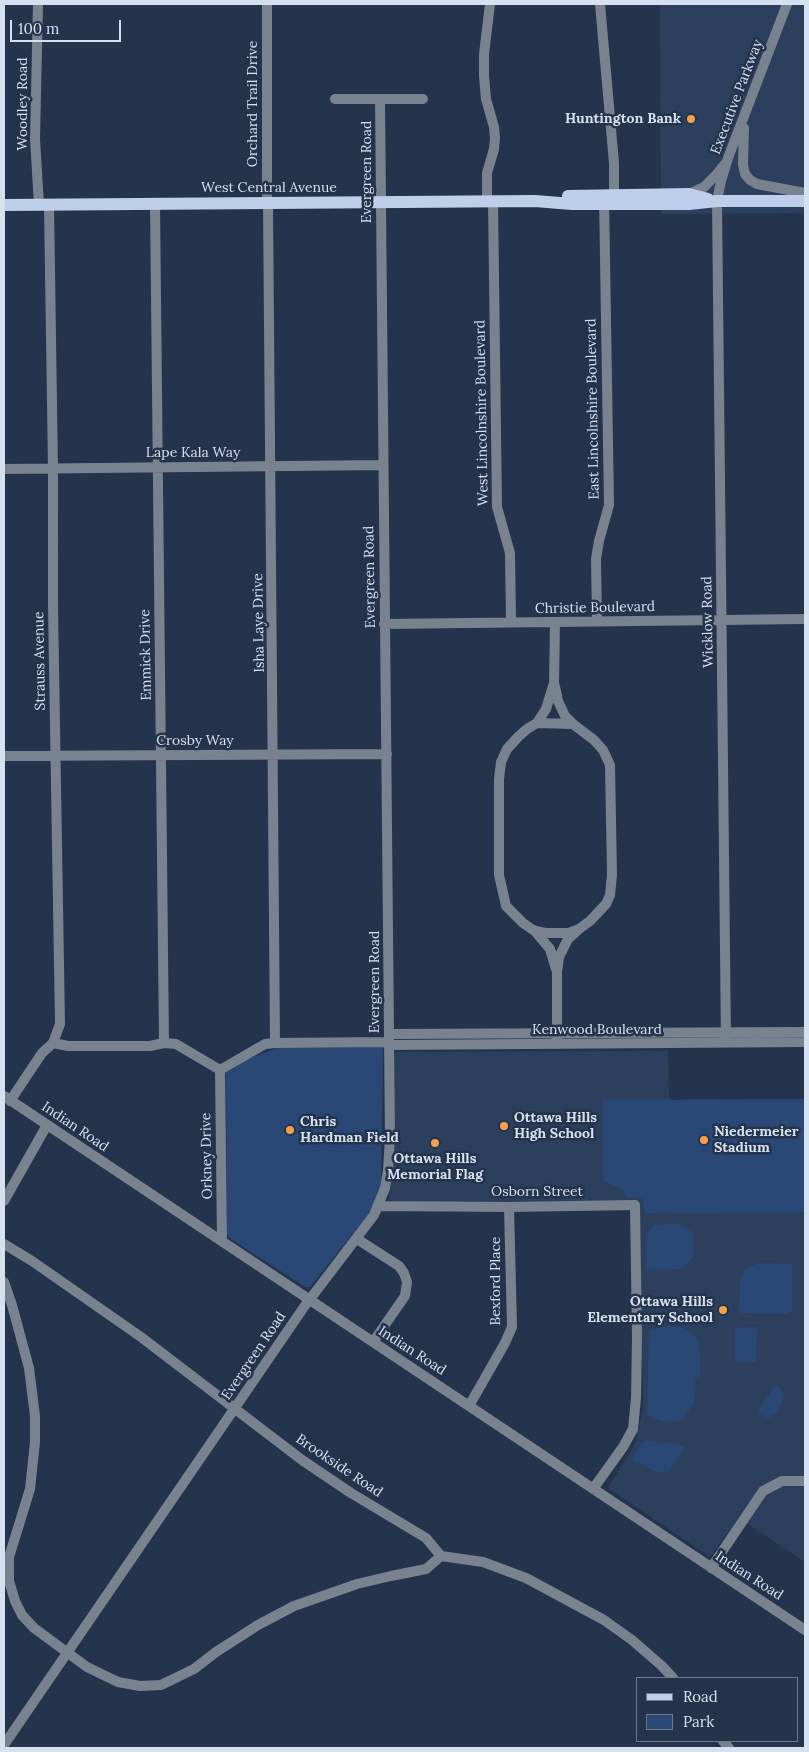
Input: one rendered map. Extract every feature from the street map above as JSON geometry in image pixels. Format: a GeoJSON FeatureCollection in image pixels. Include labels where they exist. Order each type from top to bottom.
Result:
{"type":"FeatureCollection","features":[{"type":"Feature","properties":{"kind":"main road","name":"West Central Avenue"},"geometry":{"type":"LineString","coordinates":[[609,199],[689,194],[718,201]]}},
{"type":"Feature","properties":{"kind":"main road","name":"West Central Avenue"},"geometry":{"type":"LineString","coordinates":[[4,205],[535,201],[572,195],[689,204],[718,201],[805,201]]}},
{"type":"Feature","properties":{"kind":"street","name":"Woodley Road"},"geometry":{"type":"LineString","coordinates":[[38,4],[35,139],[44,205]]}},
{"type":"Feature","properties":{"kind":"street","name":"Orchard Trail Drive"},"geometry":{"type":"LineString","coordinates":[[266,4],[268,204]]}},
{"type":"Feature","properties":{"kind":"street","name":"West Lincolnshire Boulevard"},"geometry":{"type":"LineString","coordinates":[[490,4],[484,54],[484,76],[486,99],[495,138],[487,173],[490,201],[497,507],[510,553],[511,622]]}},
{"type":"Feature","properties":{"kind":"street","name":"East Lincolnshire Boulevard"},"geometry":{"type":"LineString","coordinates":[[596,621],[596,559],[609,505],[609,199],[614,163],[600,4]]}},
{"type":"Feature","properties":{"kind":"street","name":"Executive Parkway"},"geometry":{"type":"LineString","coordinates":[[718,201],[721,181],[728,158],[745,118],[787,4]]}},
{"type":"Feature","properties":{"kind":"street"},"geometry":{"type":"LineString","coordinates":[[335,99],[423,99]]}},
{"type":"Feature","properties":{"kind":"street","name":"Evergreen Road"},"geometry":{"type":"LineString","coordinates":[[4,1745],[309,1300],[357,1239],[379,1206],[386,1184],[389,1162],[389,1040],[380,99]]}},
{"type":"Feature","properties":{"kind":"street"},"geometry":{"type":"LineString","coordinates":[[745,118],[743,165],[745,174],[757,184],[805,193]]}},
{"type":"Feature","properties":{"kind":"street"},"geometry":{"type":"LineString","coordinates":[[689,194],[704,187],[717,174],[728,158]]}},
{"type":"Feature","properties":{"kind":"street","name":"Wicklow Road"},"geometry":{"type":"LineString","coordinates":[[718,201],[725,1038]]}},
{"type":"Feature","properties":{"kind":"street","name":"Emmick Drive"},"geometry":{"type":"LineString","coordinates":[[155,204],[164,1043]]}},
{"type":"Feature","properties":{"kind":"street","name":"Isha Laye Drive"},"geometry":{"type":"LineString","coordinates":[[268,204],[275,1043]]}},
{"type":"Feature","properties":{"kind":"street","name":"Strauss Avenue"},"geometry":{"type":"LineString","coordinates":[[7,1098],[42,1053],[53,1043],[60,1024],[53,606],[53,469],[44,205]]}},
{"type":"Feature","properties":{"kind":"street","name":"Lape Kala Way"},"geometry":{"type":"LineString","coordinates":[[4,469],[157,466],[271,467],[383,464]]}},
{"type":"Feature","properties":{"kind":"street","name":"Christie Boulevard"},"geometry":{"type":"LineString","coordinates":[[384,624],[805,619]]}},
{"type":"Feature","properties":{"kind":"street"},"geometry":{"type":"LineString","coordinates":[[554,622],[554,682],[561,709],[573,724],[594,740],[603,750],[610,765],[612,875],[610,895],[606,904],[568,939],[559,957],[557,972],[557,1039]]}},
{"type":"Feature","properties":{"kind":"street"},"geometry":{"type":"LineString","coordinates":[[538,723],[546,709],[554,682]]}},
{"type":"Feature","properties":{"kind":"street"},"geometry":{"type":"LineString","coordinates":[[557,972],[550,949],[533,930],[506,906],[499,875],[499,780],[501,762],[507,749],[526,729],[538,723],[573,724]]}},
{"type":"Feature","properties":{"kind":"street","name":"Crosby Way"},"geometry":{"type":"LineString","coordinates":[[4,756],[387,754]]}},
{"type":"Feature","properties":{"kind":"street"},"geometry":{"type":"LineString","coordinates":[[533,930],[569,933],[579,929]]}},
{"type":"Feature","properties":{"kind":"street","name":"Kenwood Boulevard"},"geometry":{"type":"LineString","coordinates":[[725,1038],[805,1032]]}},
{"type":"Feature","properties":{"kind":"street","name":"Kenwood Boulevard"},"geometry":{"type":"LineString","coordinates":[[220,1070],[265,1044],[275,1043],[389,1040],[725,1038],[805,1042]]}},
{"type":"Feature","properties":{"kind":"street"},"geometry":{"type":"LineString","coordinates":[[53,1043],[68,1046],[150,1046],[164,1043],[176,1044],[220,1070]]}},
{"type":"Feature","properties":{"kind":"street","name":"Orkney Drive"},"geometry":{"type":"LineString","coordinates":[[220,1070],[222,1241]]}},
{"type":"Feature","properties":{"kind":"street","name":"Indian Road"},"geometry":{"type":"LineString","coordinates":[[7,1098],[805,1630]]}},
{"type":"Feature","properties":{"kind":"street"},"geometry":{"type":"LineString","coordinates":[[4,1202],[47,1125]]}},
{"type":"Feature","properties":{"kind":"street","name":"Osborn Street"},"geometry":{"type":"LineString","coordinates":[[379,1206],[509,1207],[635,1205],[636,1381],[633,1429],[623,1448],[593,1489]]}},
{"type":"Feature","properties":{"kind":"street","name":"Bexford Place"},"geometry":{"type":"LineString","coordinates":[[469,1406],[505,1344],[512,1327],[509,1207]]}},
{"type":"Feature","properties":{"kind":"street"},"geometry":{"type":"LineString","coordinates":[[357,1239],[398,1266],[404,1273],[407,1282],[405,1296],[373,1342]]}},
{"type":"Feature","properties":{"kind":"street","name":"Brookside Road"},"geometry":{"type":"LineString","coordinates":[[4,1244],[32,1261],[140,1336],[302,1460],[426,1538],[441,1556]]}},
{"type":"Feature","properties":{"kind":"street"},"geometry":{"type":"LineString","coordinates":[[4,1282],[29,1368],[35,1416],[35,1442],[30,1489],[9,1557],[9,1581],[15,1601],[22,1615],[34,1628],[87,1667],[118,1682],[140,1686],[161,1685],[194,1669],[216,1652],[258,1625],[294,1606],[358,1584],[426,1569],[441,1556],[483,1562],[526,1578],[604,1620],[632,1640],[672,1677]]}},
{"type":"Feature","properties":{"kind":"street"},"geometry":{"type":"LineString","coordinates":[[711,1568],[763,1491],[782,1481],[805,1481]]}},
{"type":"Feature","properties":{"kind":"shaded area"},"geometry":{"type":"Polygon","coordinates":[[[660,4],[805,4],[805,213],[661,214],[660,4]]]}},
{"type":"Feature","properties":{"kind":"shaded area"},"geometry":{"type":"Polygon","coordinates":[[[668,1051],[669,1101],[805,1101],[805,1562],[739,1518],[710,1557],[608,1488],[635,1444],[643,1408],[639,1207],[394,1201],[389,1199],[395,1052],[668,1051]]]}},
{"type":"Feature","properties":{"kind":"green space"},"geometry":{"type":"Polygon","coordinates":[[[383,1047],[381,1186],[372,1210],[310,1287],[305,1287],[231,1239],[227,1234],[226,1073],[248,1059],[277,1048],[383,1047]]]}},
{"type":"Feature","properties":{"kind":"green space","name":"Niedermeier Stadium"},"geometry":{"type":"Polygon","coordinates":[[[805,1099],[805,1212],[647,1213],[644,1210],[643,1199],[626,1197],[623,1190],[603,1180],[603,1100],[805,1099]]]}},
{"type":"Feature","properties":{"kind":"green space"},"geometry":{"type":"Polygon","coordinates":[[[676,1224],[686,1227],[693,1234],[693,1257],[685,1267],[647,1270],[646,1233],[655,1225],[676,1224]]]}},
{"type":"Feature","properties":{"kind":"green space"},"geometry":{"type":"Polygon","coordinates":[[[759,1263],[792,1264],[792,1310],[787,1314],[739,1313],[740,1282],[744,1270],[759,1263]]]}},
{"type":"Feature","properties":{"kind":"green space"},"geometry":{"type":"Polygon","coordinates":[[[667,1326],[681,1327],[691,1332],[698,1341],[700,1377],[695,1377],[695,1397],[691,1409],[682,1420],[666,1422],[647,1416],[649,1331],[667,1326]]]}},
{"type":"Feature","properties":{"kind":"green space"},"geometry":{"type":"Polygon","coordinates":[[[757,1327],[756,1362],[735,1362],[735,1328],[757,1327]]]}},
{"type":"Feature","properties":{"kind":"green space"},"geometry":{"type":"Polygon","coordinates":[[[775,1385],[783,1391],[784,1397],[778,1411],[766,1420],[758,1411],[775,1385]]]}},
{"type":"Feature","properties":{"kind":"green space"},"geometry":{"type":"Polygon","coordinates":[[[646,1440],[680,1445],[685,1448],[669,1471],[657,1472],[632,1460],[641,1444],[646,1440]]]}},
{"type":"Feature","properties":{"kind":"place","name":"Huntington Bank"},"geometry":{"type":"Point","coordinates":[691,119]}},
{"type":"Feature","properties":{"kind":"place","name":"Ottawa Hills High School"},"geometry":{"type":"Point","coordinates":[504,1126]}},
{"type":"Feature","properties":{"kind":"place","name":"Chris Hardman Field"},"geometry":{"type":"Point","coordinates":[290,1130]}},
{"type":"Feature","properties":{"kind":"place","name":"Niedermeier Stadium"},"geometry":{"type":"Point","coordinates":[704,1140]}},
{"type":"Feature","properties":{"kind":"place","name":"Ottawa Hills Memorial Flag"},"geometry":{"type":"Point","coordinates":[435,1143]}},
{"type":"Feature","properties":{"kind":"place","name":"Ottawa Hills Elementary School"},"geometry":{"type":"Point","coordinates":[723,1310]}}]}
